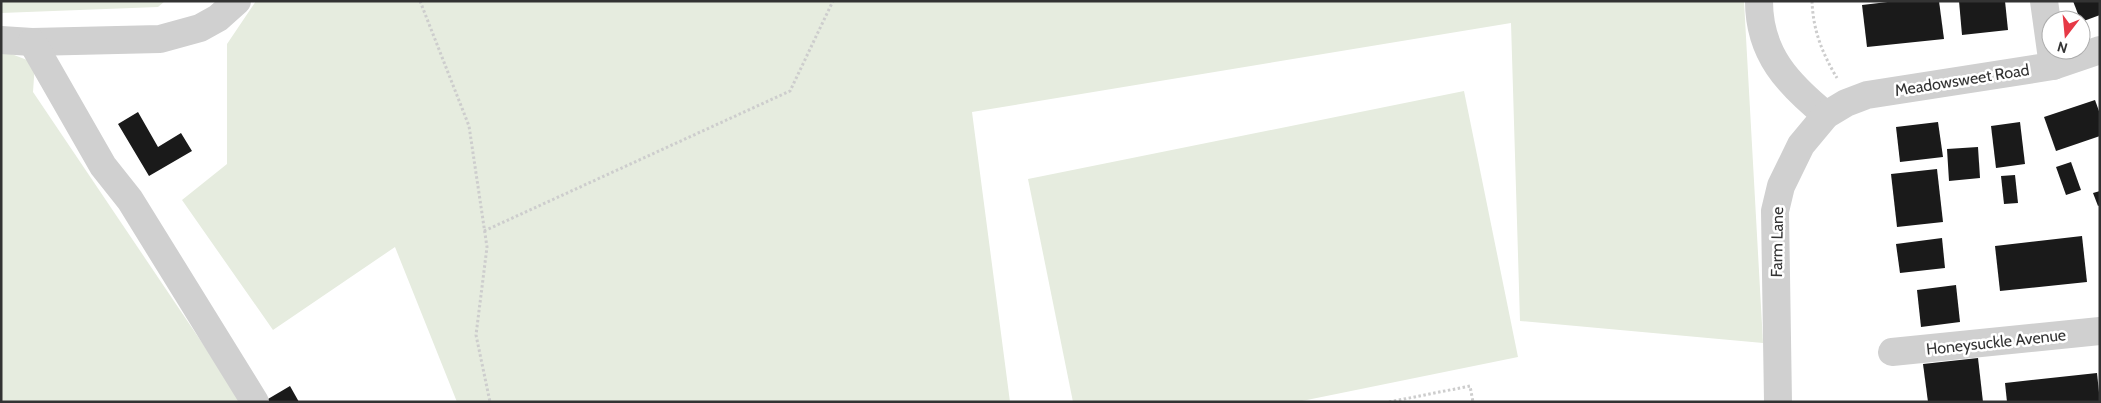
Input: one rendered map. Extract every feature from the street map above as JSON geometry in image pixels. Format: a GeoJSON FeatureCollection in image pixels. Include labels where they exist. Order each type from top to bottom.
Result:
{"type":"FeatureCollection","features":[{"type":"Feature","properties":{"kind":"street"},"geometry":{"type":"LineString","coordinates":[[1,40],[32,42],[160,39],[200,28],[218,18],[237,1]]}},
{"type":"Feature","properties":{"kind":"street"},"geometry":{"type":"LineString","coordinates":[[1759,1],[1759,18],[1764,40],[1775,62],[1794,89],[1836,109]]}},
{"type":"Feature","properties":{"kind":"street"},"geometry":{"type":"LineString","coordinates":[[2044,1],[2052,66]]}},
{"type":"Feature","properties":{"kind":"street"},"geometry":{"type":"LineString","coordinates":[[32,42],[103,166],[135,208],[255,402]]}},
{"type":"Feature","properties":{"kind":"street","name":"Meadowsweet Road"},"geometry":{"type":"LineString","coordinates":[[1836,109],[1866,95],[2052,66],[2100,50]]}},
{"type":"Feature","properties":{"kind":"street","name":"Farm Lane"},"geometry":{"type":"LineString","coordinates":[[1778,402],[1775,211],[1781,186],[1790,163],[1812,130],[1836,109]]}},
{"type":"Feature","properties":{"kind":"street","name":"Honeysuckle Avenue"},"geometry":{"type":"LineString","coordinates":[[1892,352],[2100,331]]}},
{"type":"Feature","properties":{"kind":"path"},"geometry":{"type":"LineString","coordinates":[[420,1],[469,126],[487,247],[476,335],[490,402]]}},
{"type":"Feature","properties":{"kind":"path"},"geometry":{"type":"LineString","coordinates":[[484,231],[790,91],[833,1]]}},
{"type":"Feature","properties":{"kind":"path"},"geometry":{"type":"LineString","coordinates":[[1812,1],[1812,24],[1836,109]]}},
{"type":"Feature","properties":{"kind":"path"},"geometry":{"type":"LineString","coordinates":[[1389,402],[1470,386],[1474,402]]}},
{"type":"Feature","properties":{"kind":"shaded area"},"geometry":{"type":"Polygon","coordinates":[[[1,1],[165,1],[158,7],[1,13],[1,1]]]}},
{"type":"Feature","properties":{"kind":"shaded area"},"geometry":{"type":"Polygon","coordinates":[[[256,1],[1744,1],[1763,343],[1520,321],[1511,23],[972,112],[1010,402],[457,402],[395,247],[273,330],[182,200],[227,164],[227,44],[256,1]]]}},
{"type":"Feature","properties":{"kind":"shaded area"},"geometry":{"type":"Polygon","coordinates":[[[1,50],[35,63],[33,92],[242,402],[1,402],[1,50]]]}},
{"type":"Feature","properties":{"kind":"shaded area"},"geometry":{"type":"Polygon","coordinates":[[[1464,91],[1518,357],[1297,402],[1073,402],[1028,179],[1464,91]]]}},
{"type":"Feature","properties":{"kind":"building"},"geometry":{"type":"Polygon","coordinates":[[[1896,1],[1939,1],[1944,39],[1867,47],[1862,5],[1896,1]]]}},
{"type":"Feature","properties":{"kind":"building"},"geometry":{"type":"Polygon","coordinates":[[[1959,1],[2005,1],[2008,30],[1962,35],[1959,1]]]}},
{"type":"Feature","properties":{"kind":"building"},"geometry":{"type":"Polygon","coordinates":[[[2073,1],[2100,1],[2100,15],[2091,18],[2091,10],[2076,10],[2073,1]]]}},
{"type":"Feature","properties":{"kind":"building"},"geometry":{"type":"Polygon","coordinates":[[[2095,100],[2100,114],[2100,136],[2056,151],[2044,117],[2095,100]]]}},
{"type":"Feature","properties":{"kind":"building"},"geometry":{"type":"Polygon","coordinates":[[[138,112],[158,147],[181,133],[192,151],[149,176],[118,124],[138,112]]]}},
{"type":"Feature","properties":{"kind":"building"},"geometry":{"type":"Polygon","coordinates":[[[1938,122],[1943,157],[1900,162],[1896,127],[1938,122]]]}},
{"type":"Feature","properties":{"kind":"building"},"geometry":{"type":"Polygon","coordinates":[[[2020,122],[2025,164],[1996,168],[1991,126],[2020,122]]]}},
{"type":"Feature","properties":{"kind":"building"},"geometry":{"type":"Polygon","coordinates":[[[1978,147],[1980,178],[1949,181],[1947,149],[1978,147]]]}},
{"type":"Feature","properties":{"kind":"building"},"geometry":{"type":"Polygon","coordinates":[[[2071,162],[2081,190],[2066,195],[2056,167],[2071,162]]]}},
{"type":"Feature","properties":{"kind":"building"},"geometry":{"type":"Polygon","coordinates":[[[1937,169],[1943,222],[1897,227],[1891,174],[1937,169]]]}},
{"type":"Feature","properties":{"kind":"building"},"geometry":{"type":"Polygon","coordinates":[[[2015,175],[2018,203],[2004,204],[2001,176],[2015,175]]]}},
{"type":"Feature","properties":{"kind":"building"},"geometry":{"type":"Polygon","coordinates":[[[2100,191],[2100,205],[2098,206],[2093,193],[2100,191]]]}},
{"type":"Feature","properties":{"kind":"building"},"geometry":{"type":"Polygon","coordinates":[[[2082,236],[2087,282],[2000,291],[1995,246],[2082,236]]]}},
{"type":"Feature","properties":{"kind":"building"},"geometry":{"type":"Polygon","coordinates":[[[1942,238],[1945,268],[1900,273],[1896,244],[1942,238]]]}},
{"type":"Feature","properties":{"kind":"building"},"geometry":{"type":"Polygon","coordinates":[[[1956,285],[1960,322],[1921,327],[1917,290],[1956,285]]]}},
{"type":"Feature","properties":{"kind":"building"},"geometry":{"type":"Polygon","coordinates":[[[1978,358],[1983,402],[1928,402],[1923,364],[1978,358]]]}},
{"type":"Feature","properties":{"kind":"building"},"geometry":{"type":"Polygon","coordinates":[[[2097,373],[2100,402],[2007,402],[2005,383],[2097,373]]]}},
{"type":"Feature","properties":{"kind":"building"},"geometry":{"type":"Polygon","coordinates":[[[290,386],[299,402],[269,402],[268,399],[290,386]]]}}]}
